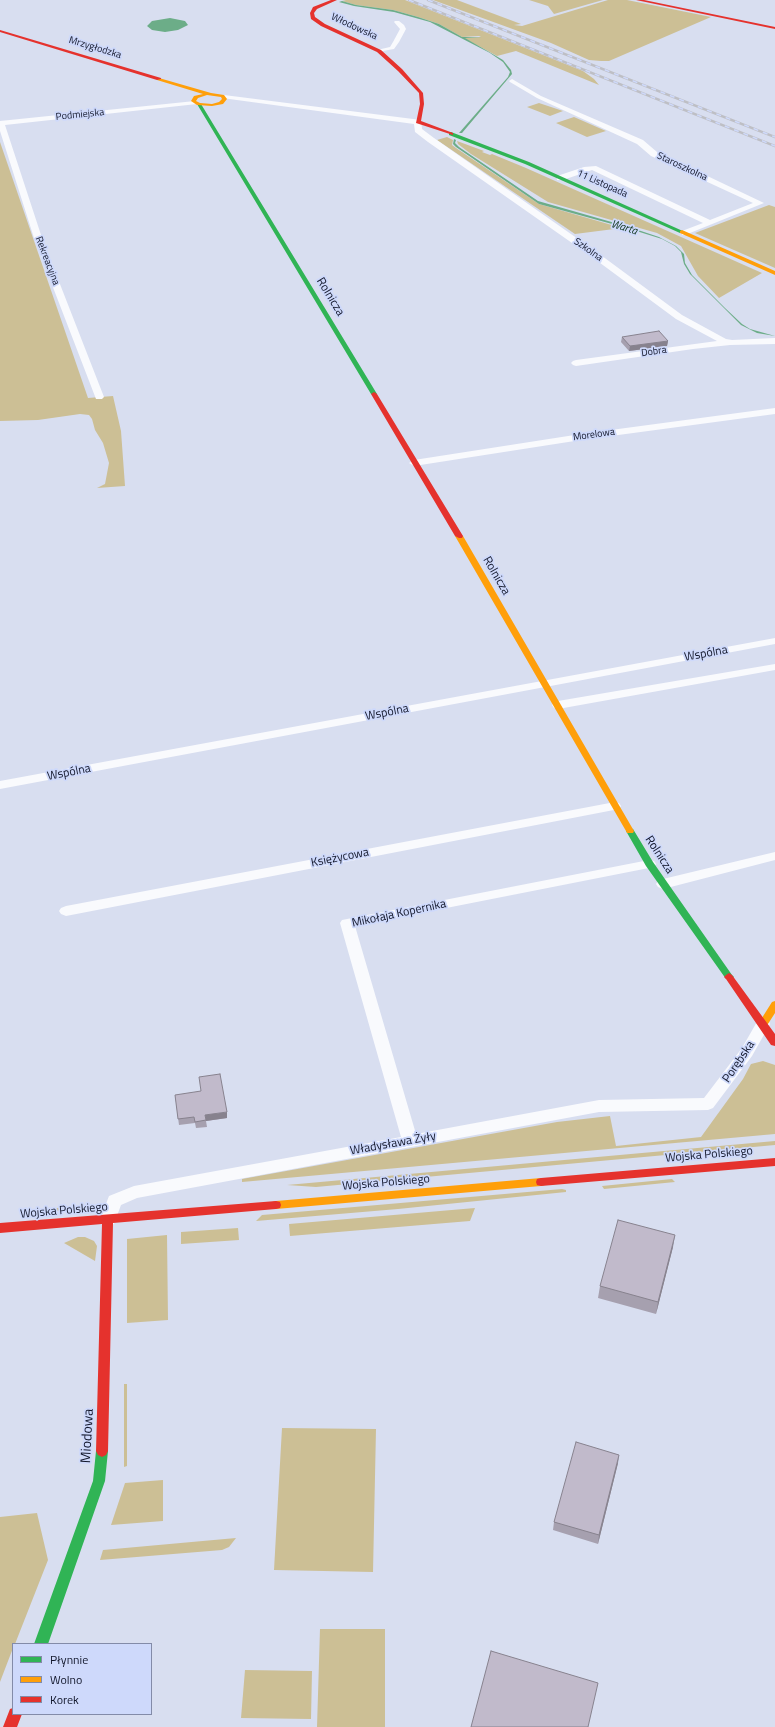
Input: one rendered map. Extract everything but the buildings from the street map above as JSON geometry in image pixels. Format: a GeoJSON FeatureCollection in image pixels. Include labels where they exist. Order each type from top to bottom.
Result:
{"type":"FeatureCollection","features":[{"type":"Feature","properties":{"kind":"street"},"geometry":{"type":"LineString","coordinates":[[638,0],[775,28]]}},
{"type":"Feature","properties":{"kind":"street","name":"Włodowska"},"geometry":{"type":"LineString","coordinates":[[331,1],[313,10],[311,16],[314,20],[379,51],[400,70],[421,93],[422,104],[418,122]]}},
{"type":"Feature","properties":{"kind":"street"},"geometry":{"type":"LineString","coordinates":[[379,51],[392,48],[396,42],[403,29],[397,22]]}},
{"type":"Feature","properties":{"kind":"street","name":"Mrzygłodzka"},"geometry":{"type":"LineString","coordinates":[[0,31],[184,87],[209,94],[218,94],[223,100]]}},
{"type":"Feature","properties":{"kind":"street","name":"Staroszkolna"},"geometry":{"type":"LineString","coordinates":[[512,81],[539,97],[640,142],[654,154],[760,203],[759,205],[685,233]]}},
{"type":"Feature","properties":{"kind":"street","name":"Mrzygłodzka"},"geometry":{"type":"LineString","coordinates":[[184,87],[196,100]]}},
{"type":"Feature","properties":{"kind":"street"},"geometry":{"type":"LineString","coordinates":[[196,100],[209,94]]}},
{"type":"Feature","properties":{"kind":"street"},"geometry":{"type":"LineString","coordinates":[[196,100],[211,105]]}},
{"type":"Feature","properties":{"kind":"street","name":"Podmiejska"},"geometry":{"type":"LineString","coordinates":[[1,123],[159,106],[196,100]]}},
{"type":"Feature","properties":{"kind":"street","name":"Rolnicza"},"geometry":{"type":"LineString","coordinates":[[196,100],[478,568],[649,864],[775,1042]]}},
{"type":"Feature","properties":{"kind":"street"},"geometry":{"type":"LineString","coordinates":[[206,115],[211,105],[223,100],[418,122]]}},
{"type":"Feature","properties":{"kind":"street","name":"11 Listopada"},"geometry":{"type":"LineString","coordinates":[[418,122],[560,178],[775,273]]}},
{"type":"Feature","properties":{"kind":"street","name":"Szkolna"},"geometry":{"type":"LineString","coordinates":[[418,122],[418,129],[425,135],[595,255],[679,317],[723,341],[732,343],[775,342]]}},
{"type":"Feature","properties":{"kind":"street","name":"Rekreacyjna"},"geometry":{"type":"LineString","coordinates":[[1,123],[38,238],[99,397]]}},
{"type":"Feature","properties":{"kind":"street"},"geometry":{"type":"LineString","coordinates":[[425,135],[447,133]]}},
{"type":"Feature","properties":{"kind":"street"},"geometry":{"type":"LineString","coordinates":[[560,178],[593,168],[710,223]]}},
{"type":"Feature","properties":{"kind":"street","name":"Dobra"},"geometry":{"type":"LineString","coordinates":[[576,363],[693,346],[732,343]]}},
{"type":"Feature","properties":{"kind":"street","name":"Morelowa"},"geometry":{"type":"LineString","coordinates":[[414,463],[581,437],[775,412]]}},
{"type":"Feature","properties":{"kind":"street","name":"Wspólna"},"geometry":{"type":"LineString","coordinates":[[0,786],[775,641]]}},
{"type":"Feature","properties":{"kind":"street"},"geometry":{"type":"LineString","coordinates":[[558,705],[775,666]]}},
{"type":"Feature","properties":{"kind":"street","name":"Księżycowa"},"geometry":{"type":"LineString","coordinates":[[66,911],[615,806]]}},
{"type":"Feature","properties":{"kind":"street"},"geometry":{"type":"LineString","coordinates":[[663,884],[775,856]]}},
{"type":"Feature","properties":{"kind":"street","name":"Mikołaja Kopernika"},"geometry":{"type":"LineString","coordinates":[[410,1142],[347,923],[649,864]]}},
{"type":"Feature","properties":{"kind":"street","name":"Porębska"},"geometry":{"type":"LineString","coordinates":[[694,1104],[708,1104],[747,1052],[762,1024],[775,1005]]}},
{"type":"Feature","properties":{"kind":"street","name":"Władysława Żyły"},"geometry":{"type":"LineString","coordinates":[[108,1219],[115,1201],[134,1192],[599,1106],[694,1104]]}},
{"type":"Feature","properties":{"kind":"street","name":"Wojska Polskiego"},"geometry":{"type":"LineString","coordinates":[[0,1228],[775,1162]]}},
{"type":"Feature","properties":{"kind":"street","name":"Miodowa"},"geometry":{"type":"LineString","coordinates":[[41,1643],[99,1481],[102,1464],[108,1219]]}},
{"type":"Feature","properties":{"kind":"street"},"geometry":{"type":"LineString","coordinates":[[10,1727],[15,1715]]}},
{"type":"Feature","properties":{"kind":"shaded area"},"geometry":{"type":"Polygon","coordinates":[[[405,0],[583,71],[594,79],[599,85],[516,51],[497,56],[464,38],[481,37],[479,36],[462,37],[439,24],[418,17],[393,10],[356,5],[342,1],[405,0]]]}},
{"type":"Feature","properties":{"kind":"shaded area"},"geometry":{"type":"Polygon","coordinates":[[[433,0],[457,0],[521,24],[514,25],[522,26],[608,0],[627,0],[711,17],[609,61],[601,61],[589,60],[551,43],[433,0]]]}},
{"type":"Feature","properties":{"kind":"shaded area"},"geometry":{"type":"Polygon","coordinates":[[[529,0],[603,0],[554,14],[548,6],[529,0]]]}},
{"type":"Feature","properties":{"kind":"shaded area"},"geometry":{"type":"Polygon","coordinates":[[[342,1],[356,5],[393,10],[418,17],[439,24],[462,37],[482,37],[465,38],[503,60],[511,70],[512,74],[462,133],[459,133],[508,77],[510,72],[503,62],[490,53],[430,22],[394,12],[354,6],[339,2],[342,1]]]}},
{"type":"Feature","properties":{"kind":"shaded area"},"geometry":{"type":"Polygon","coordinates":[[[170,18],[185,21],[188,25],[178,30],[165,32],[152,30],[147,26],[152,21],[170,18]]]}},
{"type":"Feature","properties":{"kind":"shaded area"},"geometry":{"type":"Polygon","coordinates":[[[539,103],[563,111],[550,116],[527,107],[539,103]]]}},
{"type":"Feature","properties":{"kind":"shaded area"},"geometry":{"type":"Polygon","coordinates":[[[574,117],[606,131],[587,137],[556,123],[574,117]]]}},
{"type":"Feature","properties":{"kind":"shaded area"},"geometry":{"type":"Polygon","coordinates":[[[447,137],[453,140],[452,145],[456,148],[539,204],[622,228],[575,234],[437,140],[447,137]]]}},
{"type":"Feature","properties":{"kind":"shaded area"},"geometry":{"type":"Polygon","coordinates":[[[454,139],[456,140],[455,143],[459,147],[538,201],[629,227],[623,227],[539,204],[456,147],[453,144],[454,139]]]}},
{"type":"Feature","properties":{"kind":"shaded area"},"geometry":{"type":"Polygon","coordinates":[[[457,141],[526,168],[762,273],[719,298],[698,276],[681,246],[657,233],[548,202],[471,154],[458,144],[457,141]]]}},
{"type":"Feature","properties":{"kind":"shaded area"},"geometry":{"type":"Polygon","coordinates":[[[0,142],[88,398],[113,396],[121,431],[125,486],[97,488],[105,484],[109,463],[103,443],[95,430],[92,419],[89,415],[80,414],[38,420],[0,421],[0,142]]]}},
{"type":"Feature","properties":{"kind":"shaded area"},"geometry":{"type":"Polygon","coordinates":[[[769,205],[775,207],[775,268],[695,233],[769,205]]]}},
{"type":"Feature","properties":{"kind":"shaded area"},"geometry":{"type":"Polygon","coordinates":[[[632,228],[659,237],[676,246],[684,254],[685,263],[692,275],[742,324],[750,329],[775,336],[757,333],[741,325],[690,274],[684,264],[681,252],[675,246],[662,239],[630,229],[632,228]]]}},
{"type":"Feature","properties":{"kind":"shaded area"},"geometry":{"type":"Polygon","coordinates":[[[763,1061],[775,1065],[775,1134],[242,1182],[242,1179],[557,1122],[610,1116],[616,1146],[701,1137],[743,1079],[751,1064],[763,1061]]]}},
{"type":"Feature","properties":{"kind":"shaded area"},"geometry":{"type":"Polygon","coordinates":[[[775,1141],[775,1145],[316,1187],[287,1185],[775,1141]]]}},
{"type":"Feature","properties":{"kind":"shaded area"},"geometry":{"type":"Polygon","coordinates":[[[672,1179],[675,1182],[604,1189],[602,1186],[672,1179]]]}},
{"type":"Feature","properties":{"kind":"shaded area"},"geometry":{"type":"Polygon","coordinates":[[[562,1189],[566,1190],[566,1192],[398,1209],[256,1221],[262,1215],[562,1189]]]}},
{"type":"Feature","properties":{"kind":"shaded area"},"geometry":{"type":"Polygon","coordinates":[[[96,1205],[93,1208],[30,1213],[30,1210],[96,1205]]]}},
{"type":"Feature","properties":{"kind":"shaded area"},"geometry":{"type":"Polygon","coordinates":[[[475,1208],[470,1221],[290,1236],[289,1224],[475,1208]]]}},
{"type":"Feature","properties":{"kind":"shaded area"},"geometry":{"type":"Polygon","coordinates":[[[238,1228],[239,1240],[181,1244],[181,1232],[238,1228]]]}},
{"type":"Feature","properties":{"kind":"shaded area"},"geometry":{"type":"Polygon","coordinates":[[[167,1235],[168,1320],[127,1323],[127,1239],[167,1235]]]}},
{"type":"Feature","properties":{"kind":"shaded area"},"geometry":{"type":"Polygon","coordinates":[[[78,1237],[85,1237],[94,1241],[97,1246],[95,1261],[64,1243],[78,1237]]]}},
{"type":"Feature","properties":{"kind":"shaded area"},"geometry":{"type":"Polygon","coordinates":[[[124,1384],[127,1384],[127,1466],[124,1467],[124,1384]]]}},
{"type":"Feature","properties":{"kind":"shaded area"},"geometry":{"type":"Polygon","coordinates":[[[282,1428],[376,1429],[373,1572],[274,1570],[282,1428]]]}},
{"type":"Feature","properties":{"kind":"shaded area"},"geometry":{"type":"Polygon","coordinates":[[[163,1480],[163,1521],[111,1525],[125,1483],[163,1480]]]}},
{"type":"Feature","properties":{"kind":"shaded area"},"geometry":{"type":"Polygon","coordinates":[[[37,1513],[48,1560],[15,1643],[12,1643],[12,1651],[0,1682],[0,1517],[37,1513]]]}},
{"type":"Feature","properties":{"kind":"shaded area"},"geometry":{"type":"Polygon","coordinates":[[[236,1538],[229,1547],[222,1550],[100,1560],[103,1550],[236,1538]]]}},
{"type":"Feature","properties":{"kind":"shaded area"},"geometry":{"type":"Polygon","coordinates":[[[320,1629],[385,1629],[385,1727],[317,1727],[320,1629]]]}},
{"type":"Feature","properties":{"kind":"shaded area"},"geometry":{"type":"Polygon","coordinates":[[[245,1670],[312,1671],[311,1719],[241,1718],[245,1670]]]}},
{"type":"Feature","properties":{"kind":"railway"},"geometry":{"type":"LineString","coordinates":[[409,0],[775,146]]}},
{"type":"Feature","properties":{"kind":"railway"},"geometry":{"type":"LineString","coordinates":[[428,0],[775,137]]}},
{"type":"Feature","properties":{"kind":"traffic: fast"},"geometry":{"type":"LineString","coordinates":[[199,104],[374,394]]}},
{"type":"Feature","properties":{"kind":"traffic: fast"},"geometry":{"type":"LineString","coordinates":[[451,134],[527,163],[682,232]]}},
{"type":"Feature","properties":{"kind":"traffic: fast"},"geometry":{"type":"LineString","coordinates":[[630,831],[649,864],[729,977]]}},
{"type":"Feature","properties":{"kind":"traffic: fast"},"geometry":{"type":"LineString","coordinates":[[41,1643],[99,1481],[102,1451]]}},
{"type":"Feature","properties":{"kind":"traffic: slow"},"geometry":{"type":"LineString","coordinates":[[159,79],[209,94]]}},
{"type":"Feature","properties":{"kind":"traffic: slow"},"geometry":{"type":"LineString","coordinates":[[207,94],[222,96],[225,99],[221,103],[212,105],[199,104],[193,101],[196,97],[207,94]]}},
{"type":"Feature","properties":{"kind":"traffic: slow"},"geometry":{"type":"LineString","coordinates":[[682,232],[775,273]]}},
{"type":"Feature","properties":{"kind":"traffic: slow"},"geometry":{"type":"LineString","coordinates":[[459,536],[630,831]]}},
{"type":"Feature","properties":{"kind":"traffic: slow"},"geometry":{"type":"LineString","coordinates":[[763,1024],[775,1005]]}},
{"type":"Feature","properties":{"kind":"traffic: slow"},"geometry":{"type":"LineString","coordinates":[[276,1205],[541,1182]]}},
{"type":"Feature","properties":{"kind":"traffic: jam"},"geometry":{"type":"LineString","coordinates":[[335,0],[315,8],[312,13],[313,18],[323,25],[379,51],[400,70],[421,93],[422,104],[418,122],[451,134]]}},
{"type":"Feature","properties":{"kind":"traffic: jam"},"geometry":{"type":"LineString","coordinates":[[638,0],[775,28]]}},
{"type":"Feature","properties":{"kind":"traffic: jam"},"geometry":{"type":"LineString","coordinates":[[0,31],[159,79]]}},
{"type":"Feature","properties":{"kind":"traffic: jam"},"geometry":{"type":"LineString","coordinates":[[374,394],[459,536]]}},
{"type":"Feature","properties":{"kind":"traffic: jam"},"geometry":{"type":"LineString","coordinates":[[729,977],[775,1042]]}},
{"type":"Feature","properties":{"kind":"traffic: jam"},"geometry":{"type":"LineString","coordinates":[[541,1182],[775,1162]]}},
{"type":"Feature","properties":{"kind":"traffic: jam"},"geometry":{"type":"LineString","coordinates":[[0,1228],[276,1205]]}},
{"type":"Feature","properties":{"kind":"traffic: jam"},"geometry":{"type":"LineString","coordinates":[[102,1451],[108,1219]]}},
{"type":"Feature","properties":{"kind":"traffic: jam"},"geometry":{"type":"LineString","coordinates":[[10,1727],[15,1715]]}},
{"type":"Feature","properties":{"kind":"water label","name":"Warta"},"geometry":{"type":"Point","coordinates":[624,228]}}]}
